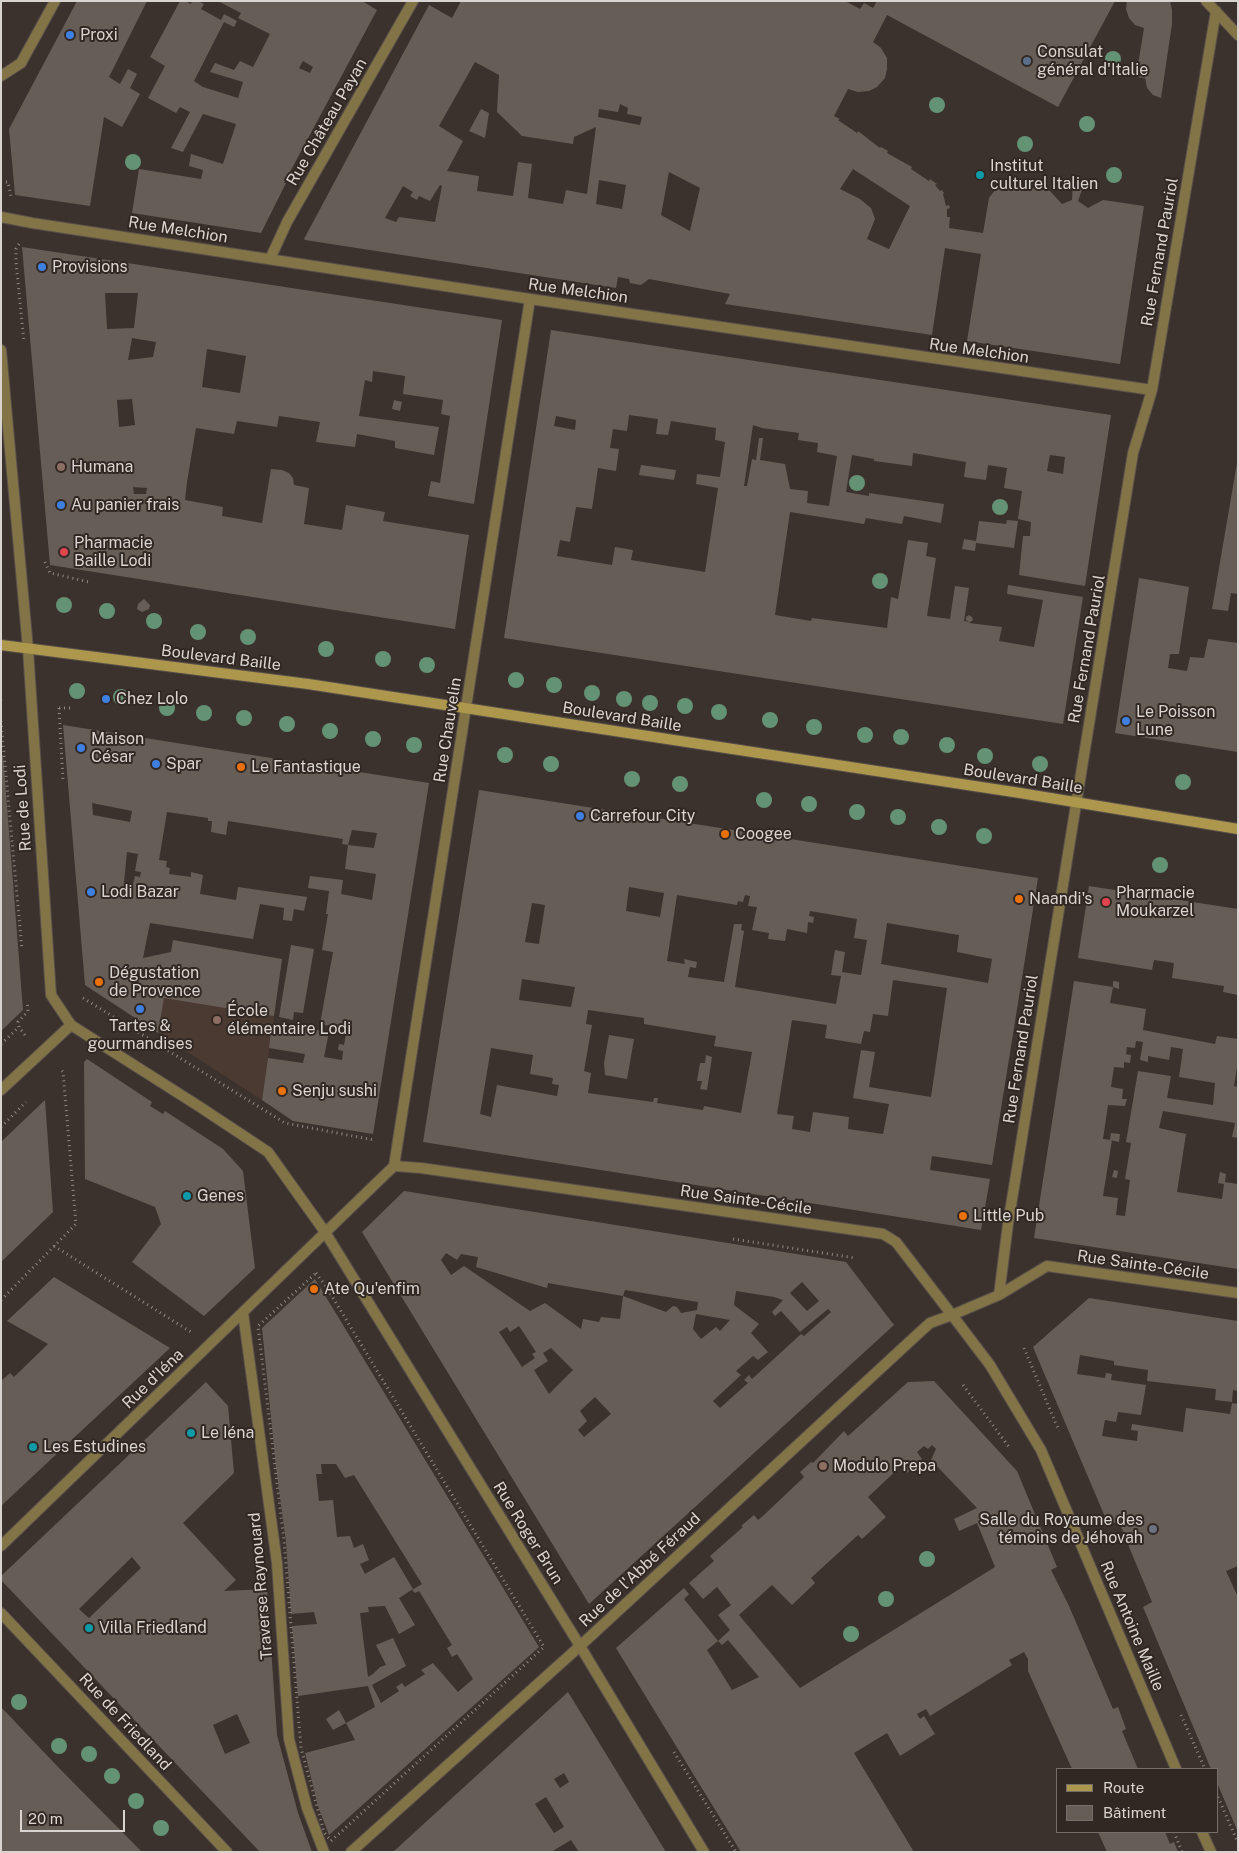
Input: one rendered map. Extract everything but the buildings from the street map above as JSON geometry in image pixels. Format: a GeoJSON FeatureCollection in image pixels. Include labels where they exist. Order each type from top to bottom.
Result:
{"type":"FeatureCollection","features":[{"type":"Feature","properties":{"kind":"main road","name":"Boulevard Baille"},"geometry":{"type":"LineString","coordinates":[[1,645],[308,684],[1076,802],[1238,829]]}},
{"type":"Feature","properties":{"kind":"street"},"geometry":{"type":"LineString","coordinates":[[1,76],[21,63],[55,1]]}},
{"type":"Feature","properties":{"kind":"street"},"geometry":{"type":"LineString","coordinates":[[1206,1],[1238,35]]}},
{"type":"Feature","properties":{"kind":"street","name":"Rue Château Payan"},"geometry":{"type":"LineString","coordinates":[[270,259],[287,222],[411,2]]}},
{"type":"Feature","properties":{"kind":"street","name":"Rue Fernand Pauriol"},"geometry":{"type":"LineString","coordinates":[[998,1295],[1133,453],[1152,390],[1216,11]]}},
{"type":"Feature","properties":{"kind":"street","name":"Rue Melchion"},"geometry":{"type":"LineString","coordinates":[[1,217],[530,300],[1152,390]]}},
{"type":"Feature","properties":{"kind":"street","name":"Rue Chauvelin"},"geometry":{"type":"LineString","coordinates":[[394,1166],[530,300]]}},
{"type":"Feature","properties":{"kind":"street","name":"Rue de Lodi"},"geometry":{"type":"LineString","coordinates":[[1,350],[28,649],[51,995],[72,1025],[268,1152],[324,1232]]}},
{"type":"Feature","properties":{"kind":"street"},"geometry":{"type":"LineString","coordinates":[[1,1090],[72,1025]]}},
{"type":"Feature","properties":{"kind":"street"},"geometry":{"type":"LineString","coordinates":[[324,1232],[394,1166]]}},
{"type":"Feature","properties":{"kind":"street","name":"Rue Sainte-Cécile"},"geometry":{"type":"LineString","coordinates":[[394,1166],[421,1168],[882,1234],[896,1242],[952,1315],[998,1295],[1047,1266],[1238,1293]]}},
{"type":"Feature","properties":{"kind":"street","name":"Rue Roger Brun"},"geometry":{"type":"LineString","coordinates":[[324,1232],[580,1646],[704,1852]]}},
{"type":"Feature","properties":{"kind":"street","name":"Rue d'Iéna"},"geometry":{"type":"LineString","coordinates":[[1,1546],[243,1313],[324,1232]]}},
{"type":"Feature","properties":{"kind":"street","name":"Traverse Raynouard"},"geometry":{"type":"LineString","coordinates":[[243,1313],[277,1563],[289,1739],[307,1808],[324,1852]]}},
{"type":"Feature","properties":{"kind":"street","name":"Rue de l'Abbé Féraud"},"geometry":{"type":"LineString","coordinates":[[351,1852],[580,1646],[930,1323],[952,1315]]}},
{"type":"Feature","properties":{"kind":"street","name":"Rue Antoine Maille"},"geometry":{"type":"LineString","coordinates":[[952,1315],[990,1365],[1041,1450],[1176,1768]]}},
{"type":"Feature","properties":{"kind":"street","name":"Rue de Friedland"},"geometry":{"type":"LineString","coordinates":[[1,1613],[227,1852]]}},
{"type":"Feature","properties":{"kind":"street"},"geometry":{"type":"LineString","coordinates":[[1202,1833],[1211,1852]]}},
{"type":"Feature","properties":{"kind":"path"},"geometry":{"type":"LineString","coordinates":[[1,182],[8,182]]}},
{"type":"Feature","properties":{"kind":"path"},"geometry":{"type":"LineString","coordinates":[[45,561],[50,573],[89,582]]}},
{"type":"Feature","properties":{"kind":"path"},"geometry":{"type":"LineString","coordinates":[[52,706],[71,708]]}},
{"type":"Feature","properties":{"kind":"path"},"geometry":{"type":"LineString","coordinates":[[59,708],[63,786]]}},
{"type":"Feature","properties":{"kind":"path"},"geometry":{"type":"LineString","coordinates":[[1,721],[23,956]]}},
{"type":"Feature","properties":{"kind":"path"},"geometry":{"type":"LineString","coordinates":[[79,992],[83,998],[285,1123],[376,1141]]}},
{"type":"Feature","properties":{"kind":"path"},"geometry":{"type":"LineString","coordinates":[[25,1035],[18,1022],[28,1011],[26,995]]}},
{"type":"Feature","properties":{"kind":"path"},"geometry":{"type":"LineString","coordinates":[[1,1044],[19,1027]]}},
{"type":"Feature","properties":{"kind":"path"},"geometry":{"type":"LineString","coordinates":[[1,1300],[76,1224],[62,1072],[54,1065]]}},
{"type":"Feature","properties":{"kind":"path"},"geometry":{"type":"LineString","coordinates":[[54,1246],[210,1344]]}},
{"type":"Feature","properties":{"kind":"path"},"geometry":{"type":"LineString","coordinates":[[316,1273],[327,1288],[544,1647],[331,1841],[324,1832],[300,1748],[284,1541],[258,1326],[316,1273]]}},
{"type":"Feature","properties":{"kind":"path"},"geometry":{"type":"LineString","coordinates":[[327,1288],[350,1273]]}},
{"type":"Feature","properties":{"kind":"path"},"geometry":{"type":"LineString","coordinates":[[673,1750],[736,1852]]}},
{"type":"Feature","properties":{"kind":"path"},"geometry":{"type":"LineString","coordinates":[[1219,1799],[1238,1842]]}},
{"type":"Feature","properties":{"kind":"shaded area","name":"École élémentaire Lodi"},"geometry":{"type":"Polygon","coordinates":[[[173,940],[282,959],[262,1100],[158,1033],[173,940]]]}},
{"type":"Feature","properties":{"kind":"place","name":"Proxi"},"geometry":{"type":"Point","coordinates":[70,35]}},
{"type":"Feature","properties":{"kind":"place","name":"Consulat général d'Italie"},"geometry":{"type":"Point","coordinates":[1027,61]}},
{"type":"Feature","properties":{"kind":"place","name":"Institut culturel Italien"},"geometry":{"type":"Point","coordinates":[980,175]}},
{"type":"Feature","properties":{"kind":"place","name":"Provisions"},"geometry":{"type":"Point","coordinates":[42,267]}},
{"type":"Feature","properties":{"kind":"place","name":"Humana"},"geometry":{"type":"Point","coordinates":[61,467]}},
{"type":"Feature","properties":{"kind":"place","name":"Au panier frais"},"geometry":{"type":"Point","coordinates":[61,505]}},
{"type":"Feature","properties":{"kind":"place","name":"Pharmacie Baille Lodi"},"geometry":{"type":"Point","coordinates":[64,552]}},
{"type":"Feature","properties":{"kind":"place","name":"Chez Lolo"},"geometry":{"type":"Point","coordinates":[106,699]}},
{"type":"Feature","properties":{"kind":"place","name":"Le Poisson Lune"},"geometry":{"type":"Point","coordinates":[1126,721]}},
{"type":"Feature","properties":{"kind":"place","name":"Maison César"},"geometry":{"type":"Point","coordinates":[81,748]}},
{"type":"Feature","properties":{"kind":"place","name":"Spar"},"geometry":{"type":"Point","coordinates":[156,764]}},
{"type":"Feature","properties":{"kind":"place","name":"Le Fantastique"},"geometry":{"type":"Point","coordinates":[241,767]}},
{"type":"Feature","properties":{"kind":"place","name":"Carrefour City"},"geometry":{"type":"Point","coordinates":[580,816]}},
{"type":"Feature","properties":{"kind":"place","name":"Coogee"},"geometry":{"type":"Point","coordinates":[725,834]}},
{"type":"Feature","properties":{"kind":"place","name":"Lodi Bazar"},"geometry":{"type":"Point","coordinates":[91,892]}},
{"type":"Feature","properties":{"kind":"place","name":"Naandi's"},"geometry":{"type":"Point","coordinates":[1019,899]}},
{"type":"Feature","properties":{"kind":"place","name":"Pharmacie Moukarzel"},"geometry":{"type":"Point","coordinates":[1106,902]}},
{"type":"Feature","properties":{"kind":"place","name":"Dégustation de Provence"},"geometry":{"type":"Point","coordinates":[99,982]}},
{"type":"Feature","properties":{"kind":"place","name":"Tartes & gourmandises"},"geometry":{"type":"Point","coordinates":[140,1009]}},
{"type":"Feature","properties":{"kind":"place","name":"École élémentaire Lodi"},"geometry":{"type":"Point","coordinates":[217,1020]}},
{"type":"Feature","properties":{"kind":"place","name":"Senju sushi"},"geometry":{"type":"Point","coordinates":[282,1091]}},
{"type":"Feature","properties":{"kind":"place","name":"Genes"},"geometry":{"type":"Point","coordinates":[187,1196]}},
{"type":"Feature","properties":{"kind":"place","name":"Little Pub"},"geometry":{"type":"Point","coordinates":[963,1216]}},
{"type":"Feature","properties":{"kind":"place","name":"Ate Qu'enfim"},"geometry":{"type":"Point","coordinates":[314,1289]}},
{"type":"Feature","properties":{"kind":"place","name":"Le Iéna"},"geometry":{"type":"Point","coordinates":[191,1433]}},
{"type":"Feature","properties":{"kind":"place","name":"Les Estudines"},"geometry":{"type":"Point","coordinates":[33,1447]}},
{"type":"Feature","properties":{"kind":"place","name":"Modulo Prepa"},"geometry":{"type":"Point","coordinates":[823,1466]}},
{"type":"Feature","properties":{"kind":"place","name":"Salle du Royaume des témoins de Jéhovah"},"geometry":{"type":"Point","coordinates":[1153,1529]}},
{"type":"Feature","properties":{"kind":"place","name":"Villa Friedland"},"geometry":{"type":"Point","coordinates":[89,1628]}}]}
